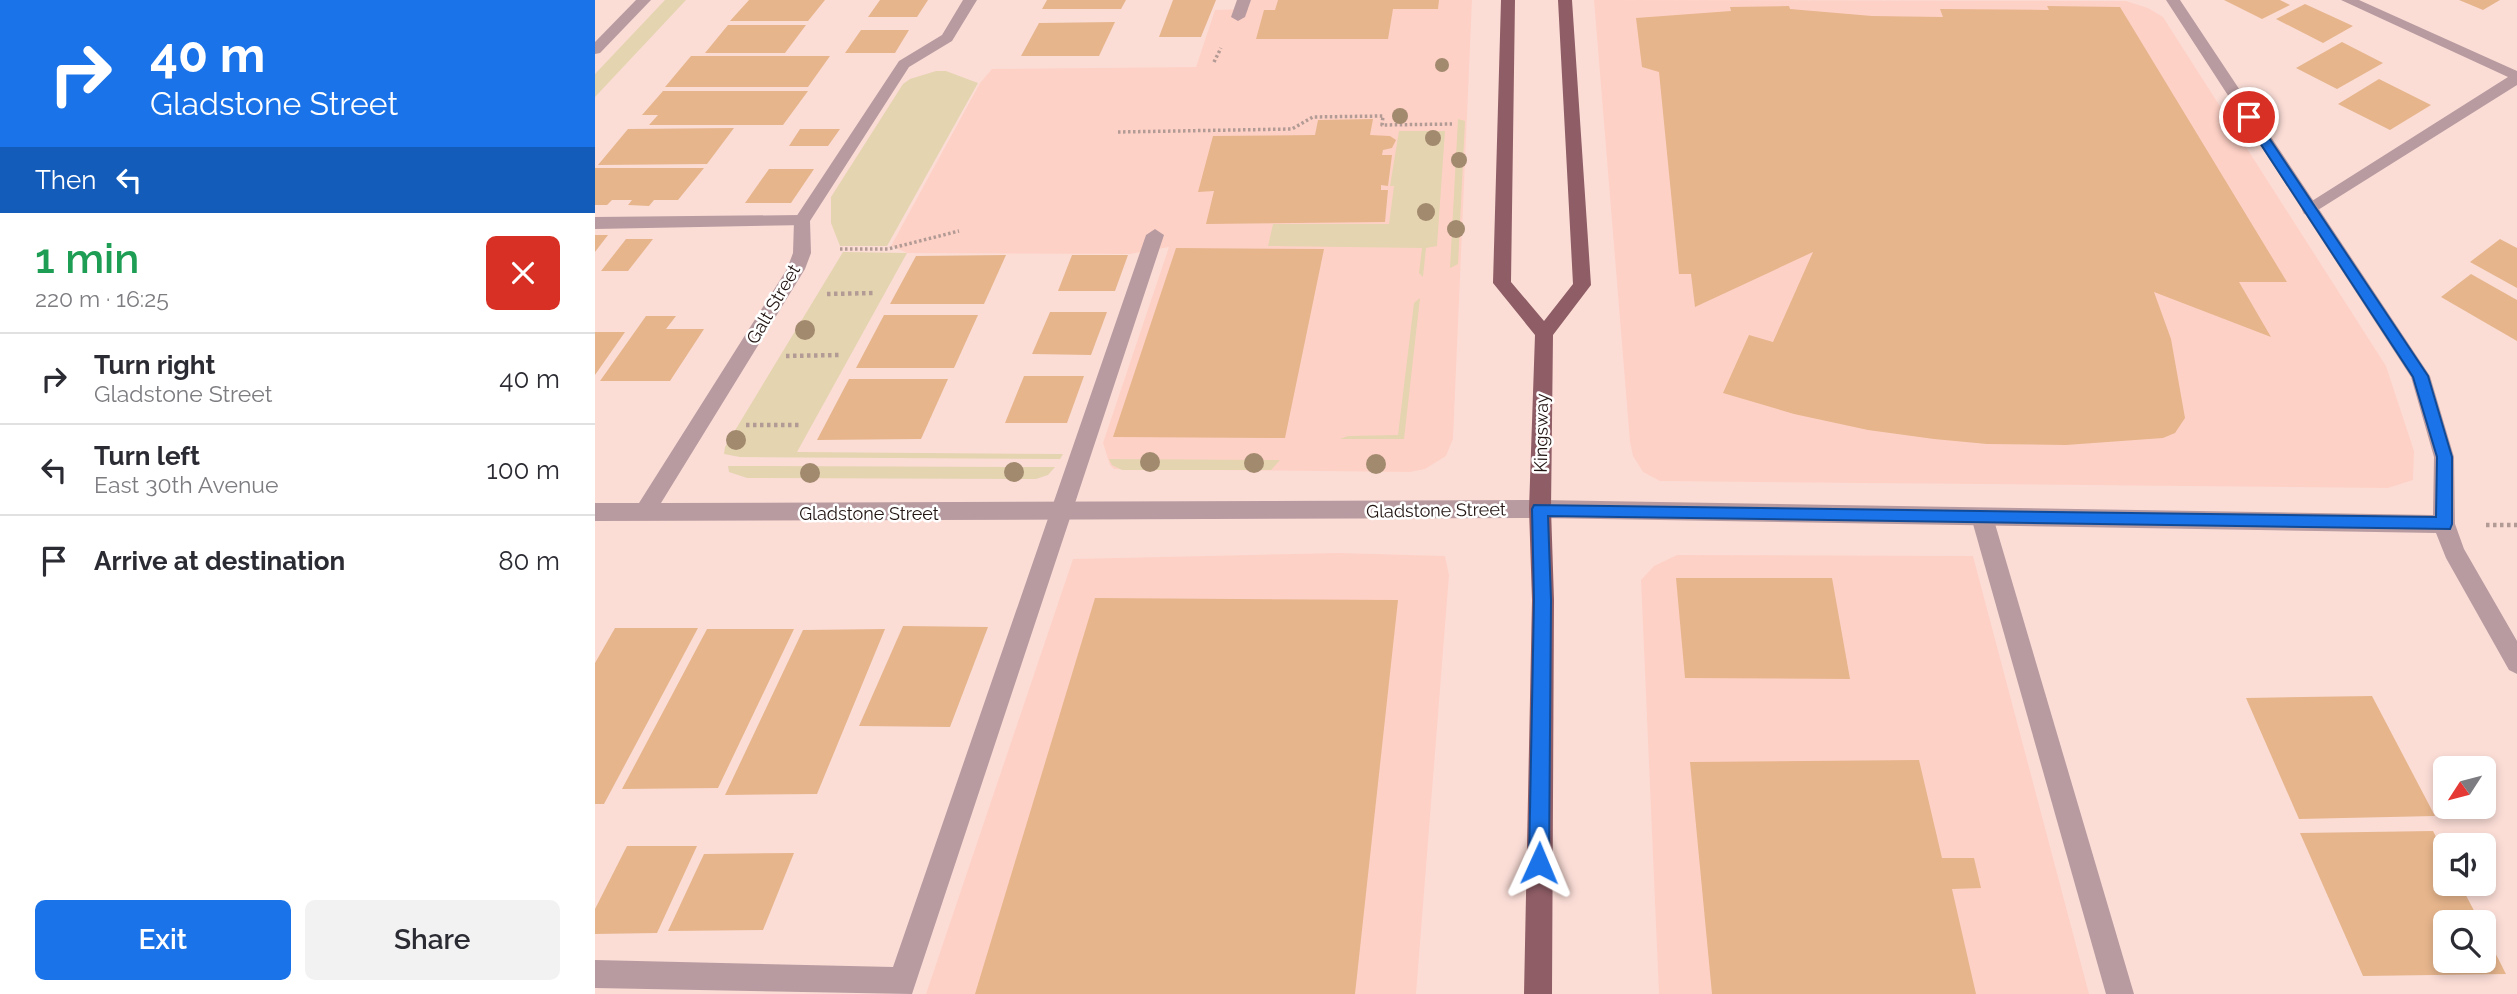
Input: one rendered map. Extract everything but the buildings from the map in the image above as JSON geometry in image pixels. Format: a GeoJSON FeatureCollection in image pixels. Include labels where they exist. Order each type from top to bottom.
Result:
{"type":"FeatureCollection","features":[{"type":"Feature","properties":{"kind":"main road"},"geometry":{"type":"LineString","coordinates":[[1508,0],[1502,283],[1543,334],[1582,285],[1565,0]]}},
{"type":"Feature","properties":{"kind":"main road","name":"Kingsway"},"geometry":{"type":"LineString","coordinates":[[1538,994],[1543,334]]}},
{"type":"Feature","properties":{"kind":"street"},"geometry":{"type":"LineString","coordinates":[[595,50],[644,0]]}},
{"type":"Feature","properties":{"kind":"street"},"geometry":{"type":"LineString","coordinates":[[595,223],[802,221],[904,64],[947,38],[970,0]]}},
{"type":"Feature","properties":{"kind":"street"},"geometry":{"type":"LineString","coordinates":[[1238,17],[1244,0]]}},
{"type":"Feature","properties":{"kind":"street"},"geometry":{"type":"LineString","coordinates":[[2173,0],[2420,376],[2444,457],[2444,524],[2454,552],[2517,663]]}},
{"type":"Feature","properties":{"kind":"street"},"geometry":{"type":"LineString","coordinates":[[2348,0],[2517,77]]}},
{"type":"Feature","properties":{"kind":"street"},"geometry":{"type":"LineString","coordinates":[[2309,210],[2517,77]]}},
{"type":"Feature","properties":{"kind":"street","name":"Galt Street"},"geometry":{"type":"LineString","coordinates":[[644,513],[796,269],[802,253],[802,221]]}},
{"type":"Feature","properties":{"kind":"street"},"geometry":{"type":"LineString","coordinates":[[595,974],[901,987],[1155,235]]}},
{"type":"Feature","properties":{"kind":"street","name":"Gladstone Street"},"geometry":{"type":"LineString","coordinates":[[595,512],[1060,513],[1540,509],[2444,524]]}},
{"type":"Feature","properties":{"kind":"street"},"geometry":{"type":"LineString","coordinates":[[1982,517],[2120,994]]}},
{"type":"Feature","properties":{"kind":"path"},"geometry":{"type":"LineString","coordinates":[[1118,132],[1292,129],[1313,117],[1384,116],[1382,125],[1452,124]]}},
{"type":"Feature","properties":{"kind":"path"},"geometry":{"type":"LineString","coordinates":[[802,253],[841,249],[888,250],[959,231]]}},
{"type":"Feature","properties":{"kind":"path"},"geometry":{"type":"LineString","coordinates":[[698,426],[801,425]]}},
{"type":"Feature","properties":{"kind":"path"},"geometry":{"type":"LineString","coordinates":[[2487,525],[2517,526]]}},
{"type":"Feature","properties":{"kind":"shaded area"},"geometry":{"type":"Polygon","coordinates":[[[665,0],[686,0],[595,97],[595,74],[665,0]]]}},
{"type":"Feature","properties":{"kind":"shaded area"},"geometry":{"type":"Polygon","coordinates":[[[1251,0],[1472,0],[1453,439],[1446,456],[1425,469],[1410,472],[1114,469],[1110,465],[1103,443],[1169,247],[1130,254],[907,253],[891,246],[980,83],[992,69],[1196,67],[1215,10],[1248,9],[1251,0]]]}},
{"type":"Feature","properties":{"kind":"shaded area"},"geometry":{"type":"Polygon","coordinates":[[[1594,0],[2126,1],[2148,8],[2163,17],[2386,366],[2414,451],[2413,480],[2388,488],[1660,481],[1643,472],[1633,456],[1630,442],[1594,0]]]}},
{"type":"Feature","properties":{"kind":"shaded area"},"geometry":{"type":"Polygon","coordinates":[[[936,71],[946,71],[978,83],[887,246],[840,246],[831,223],[831,197],[903,84],[936,71]]]}},
{"type":"Feature","properties":{"kind":"shaded area"},"geometry":{"type":"Polygon","coordinates":[[[1458,119],[1465,121],[1458,264],[1450,268],[1458,119]]]}},
{"type":"Feature","properties":{"kind":"shaded area"},"geometry":{"type":"Polygon","coordinates":[[[1399,131],[1445,131],[1437,246],[1426,248],[1423,277],[1419,273],[1422,248],[1268,246],[1273,224],[1389,224],[1394,186],[1390,186],[1399,131]]]}},
{"type":"Feature","properties":{"kind":"shaded area"},"geometry":{"type":"Polygon","coordinates":[[[843,252],[907,253],[797,452],[1063,454],[1060,459],[740,457],[724,454],[725,447],[843,252]]]}},
{"type":"Feature","properties":{"kind":"shaded area"},"geometry":{"type":"Polygon","coordinates":[[[1420,298],[1404,439],[1340,439],[1348,436],[1398,435],[1414,303],[1420,298]]]}},
{"type":"Feature","properties":{"kind":"shaded area"},"geometry":{"type":"Polygon","coordinates":[[[1109,459],[1280,460],[1271,470],[1122,470],[1112,465],[1109,459]]]}},
{"type":"Feature","properties":{"kind":"shaded area"},"geometry":{"type":"Polygon","coordinates":[[[728,466],[1055,467],[1048,475],[1036,479],[747,478],[729,472],[728,466]]]}},
{"type":"Feature","properties":{"kind":"shaded area"},"geometry":{"type":"Polygon","coordinates":[[[1339,553],[1445,556],[1449,575],[1416,994],[926,994],[1073,559],[1339,553]]]}},
{"type":"Feature","properties":{"kind":"shaded area"},"geometry":{"type":"Polygon","coordinates":[[[1677,555],[1973,556],[2089,994],[1659,994],[1641,580],[1654,566],[1677,555]]]}},
{"type":"Feature","properties":{"kind":"route"},"geometry":{"type":"LineString","coordinates":[[1539,863],[1543,600],[1540,509],[2444,524],[2444,457],[2420,376],[2249,117]]}}]}
